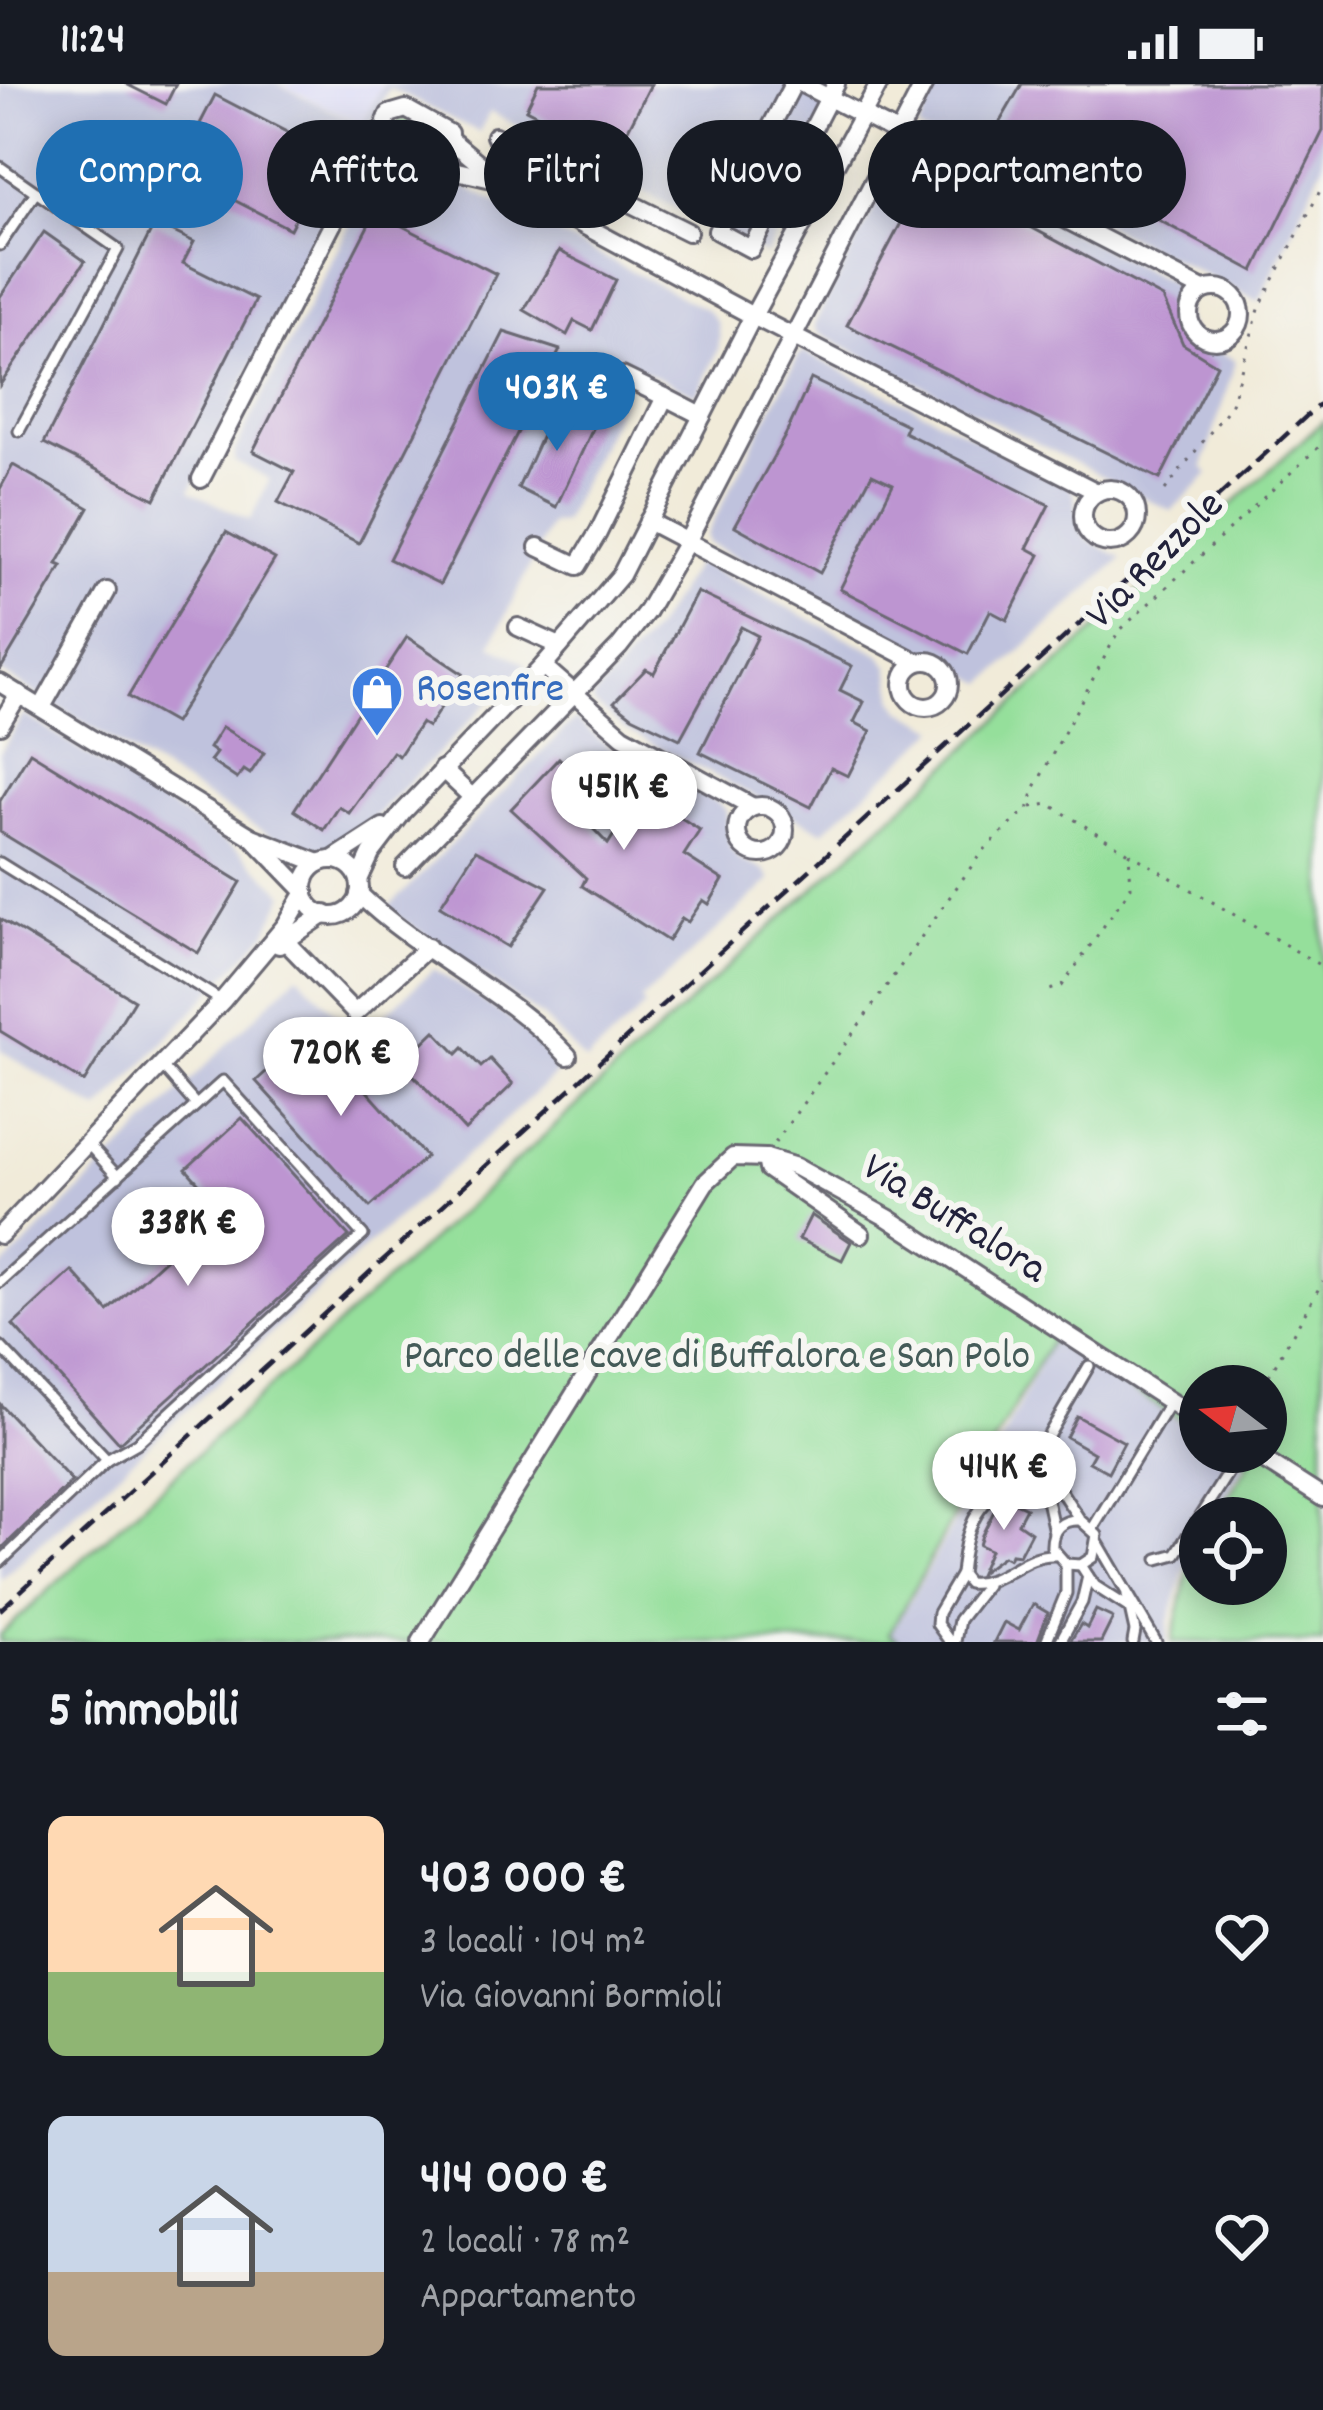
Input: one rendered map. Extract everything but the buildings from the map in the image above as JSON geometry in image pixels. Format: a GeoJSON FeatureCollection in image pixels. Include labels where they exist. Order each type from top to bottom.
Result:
{"type":"FeatureCollection","features":[{"type":"Feature","properties":{"kind":"street"},"geometry":{"type":"LineString","coordinates":[[832,91],[751,249],[717,231],[797,84],[832,91],[873,120]]}},
{"type":"Feature","properties":{"kind":"street"},"geometry":{"type":"LineString","coordinates":[[347,911],[371,854],[403,812],[543,666],[621,574],[879,84]]}},
{"type":"Feature","properties":{"kind":"street"},"geometry":{"type":"LineString","coordinates":[[905,120],[924,84]]}},
{"type":"Feature","properties":{"kind":"street"},"geometry":{"type":"LineString","coordinates":[[388,120],[389,114],[406,109],[428,120]]}},
{"type":"Feature","properties":{"kind":"street"},"geometry":{"type":"LineString","coordinates":[[460,148],[484,168]]}},
{"type":"Feature","properties":{"kind":"street"},"geometry":{"type":"LineString","coordinates":[[405,867],[574,694],[647,611],[868,191]]}},
{"type":"Feature","properties":{"kind":"street"},"geometry":{"type":"LineString","coordinates":[[643,209],[688,232]]}},
{"type":"Feature","properties":{"kind":"street"},"geometry":{"type":"LineString","coordinates":[[201,479],[332,228]]}},
{"type":"Feature","properties":{"kind":"street"},"geometry":{"type":"LineString","coordinates":[[590,228],[1097,492]]}},
{"type":"Feature","properties":{"kind":"street"},"geometry":{"type":"LineString","coordinates":[[1083,228],[1203,290]]}},
{"type":"Feature","properties":{"kind":"street"},"geometry":{"type":"LineString","coordinates":[[622,376],[702,416]]}},
{"type":"Feature","properties":{"kind":"street"},"geometry":{"type":"LineString","coordinates":[[538,547],[578,566],[665,398]]}},
{"type":"Feature","properties":{"kind":"street"},"geometry":{"type":"LineString","coordinates":[[648,521],[917,662]]}},
{"type":"Feature","properties":{"kind":"street"},"geometry":{"type":"LineString","coordinates":[[41,707],[107,591]]}},
{"type":"Feature","properties":{"kind":"street"},"geometry":{"type":"LineString","coordinates":[[518,627],[560,646]]}},
{"type":"Feature","properties":{"kind":"street"},"geometry":{"type":"LineString","coordinates":[[543,666],[623,736],[753,807]]}},
{"type":"Feature","properties":{"kind":"street"},"geometry":{"type":"LineString","coordinates":[[0,683],[252,837],[349,866],[359,887],[389,923]]}},
{"type":"Feature","properties":{"kind":"street"},"geometry":{"type":"LineString","coordinates":[[0,725],[19,694]]}},
{"type":"Feature","properties":{"kind":"street"},"geometry":{"type":"LineString","coordinates":[[442,769],[473,798]]}},
{"type":"Feature","properties":{"kind":"street"},"geometry":{"type":"LineString","coordinates":[[2,1229],[163,1067],[247,973],[285,926],[305,892],[308,875],[403,812]]}},
{"type":"Feature","properties":{"kind":"street"},"geometry":{"type":"LineString","coordinates":[[252,837],[305,892],[311,906],[325,914]]}},
{"type":"Feature","properties":{"kind":"street"},"geometry":{"type":"LineString","coordinates":[[247,973],[325,914],[347,911],[389,923],[428,947],[519,1008],[568,1056]]}},
{"type":"Feature","properties":{"kind":"street"},"geometry":{"type":"LineString","coordinates":[[284,941],[355,1012],[428,947]]}},
{"type":"Feature","properties":{"kind":"street"},"geometry":{"type":"LineString","coordinates":[[421,1642],[705,1183],[733,1157],[766,1158]]}},
{"type":"Feature","properties":{"kind":"street","name":"Via Buffalora"},"geometry":{"type":"LineString","coordinates":[[861,1234],[768,1168],[766,1158],[796,1167],[888,1218],[1093,1361],[1179,1407]]}},
{"type":"Feature","properties":{"kind":"street"},"geometry":{"type":"LineString","coordinates":[[1284,1473],[1323,1498]]}},
{"type":"Feature","properties":{"kind":"lane"},"geometry":{"type":"LineString","coordinates":[[0,167],[36,192],[0,245]]}},
{"type":"Feature","properties":{"kind":"lane"},"geometry":{"type":"LineString","coordinates":[[19,431],[118,249],[88,228]]}},
{"type":"Feature","properties":{"kind":"lane"},"geometry":{"type":"LineString","coordinates":[[0,863],[222,1001]]}},
{"type":"Feature","properties":{"kind":"lane"},"geometry":{"type":"LineString","coordinates":[[163,1067],[196,1105]]}},
{"type":"Feature","properties":{"kind":"lane"},"geometry":{"type":"LineString","coordinates":[[0,1282],[223,1081],[363,1234],[137,1443],[106,1460],[0,1562]]}},
{"type":"Feature","properties":{"kind":"lane"},"geometry":{"type":"LineString","coordinates":[[89,1144],[118,1177]]}},
{"type":"Feature","properties":{"kind":"lane"},"geometry":{"type":"LineString","coordinates":[[1,1348],[106,1460]]}},
{"type":"Feature","properties":{"kind":"lane"},"geometry":{"type":"LineString","coordinates":[[1055,1555],[1037,1455],[1093,1361]]}},
{"type":"Feature","properties":{"kind":"lane"},"geometry":{"type":"LineString","coordinates":[[1093,1528],[1170,1402]]}},
{"type":"Feature","properties":{"kind":"lane"},"geometry":{"type":"LineString","coordinates":[[1037,1455],[1080,1520],[1093,1528],[1156,1642]]}},
{"type":"Feature","properties":{"kind":"lane"},"geometry":{"type":"LineString","coordinates":[[953,1642],[937,1624],[961,1574],[970,1531],[985,1499],[1000,1486],[1038,1471]]}},
{"type":"Feature","properties":{"kind":"lane"},"geometry":{"type":"LineString","coordinates":[[1158,1558],[1176,1554],[1228,1473]]}},
{"type":"Feature","properties":{"kind":"lane"},"geometry":{"type":"LineString","coordinates":[[1054,1532],[1064,1521],[1080,1520]]}},
{"type":"Feature","properties":{"kind":"lane"},"geometry":{"type":"LineString","coordinates":[[953,1642],[959,1620],[986,1585],[1039,1554],[1081,1565],[1094,1557],[1098,1543]]}},
{"type":"Feature","properties":{"kind":"lane"},"geometry":{"type":"LineString","coordinates":[[1046,1642],[1066,1593],[1066,1564]]}},
{"type":"Feature","properties":{"kind":"lane"},"geometry":{"type":"LineString","coordinates":[[1081,1565],[1095,1586],[1130,1609]]}},
{"type":"Feature","properties":{"kind":"lane"},"geometry":{"type":"LineString","coordinates":[[961,1574],[968,1583],[986,1585]]}},
{"type":"Feature","properties":{"kind":"lane"},"geometry":{"type":"LineString","coordinates":[[1060,1642],[1082,1602],[1088,1576]]}},
{"type":"Feature","properties":{"kind":"lane"},"geometry":{"type":"LineString","coordinates":[[1125,1584],[1136,1631],[1133,1642]]}},
{"type":"Feature","properties":{"kind":"path"},"geometry":{"type":"LineString","coordinates":[[1165,490],[1230,406],[1260,306],[1323,185]]}},
{"type":"Feature","properties":{"kind":"path","name":"Via Rezzole"},"geometry":{"type":"LineString","coordinates":[[766,1158],[981,853],[1029,807],[1034,789],[1118,632],[1323,443]]}},
{"type":"Feature","properties":{"kind":"path"},"geometry":{"type":"LineString","coordinates":[[1029,807],[1049,804],[1323,967]]}},
{"type":"Feature","properties":{"kind":"path"},"geometry":{"type":"LineString","coordinates":[[1050,990],[1062,986],[1120,907],[1131,887],[1130,853]]}},
{"type":"Feature","properties":{"kind":"path"},"geometry":{"type":"LineString","coordinates":[[1275,1365],[1323,1282]]}},
{"type":"Feature","properties":{"kind":"shaded area"},"geometry":{"type":"Polygon","coordinates":[[[0,84],[278,84],[350,120],[267,120],[267,228],[320,228],[190,491],[250,520],[270,479],[235,462],[235,451],[348,228],[460,228],[462,185],[484,196],[484,228],[546,228],[707,310],[717,322],[718,350],[697,395],[637,368],[563,522],[550,524],[491,645],[526,664],[353,839],[336,849],[317,851],[279,841],[0,672],[0,84]]]}},
{"type":"Feature","properties":{"kind":"shaded area"},"geometry":{"type":"Polygon","coordinates":[[[281,84],[382,84],[364,120],[352,120],[281,84]]]}},
{"type":"Feature","properties":{"kind":"shaded area"},"geometry":{"type":"Polygon","coordinates":[[[383,84],[853,84],[835,120],[667,120],[667,204],[643,191],[643,120],[505,120],[490,112],[479,132],[389,88],[373,120],[365,120],[383,84]]]}},
{"type":"Feature","properties":{"kind":"shaded area"},"geometry":{"type":"Polygon","coordinates":[[[938,84],[1323,84],[1323,164],[1259,302],[1112,228],[1186,228],[1186,120],[922,120],[938,84]]]}},
{"type":"Feature","properties":{"kind":"shaded area"},"geometry":{"type":"Polygon","coordinates":[[[868,220],[868,228],[1063,228],[1172,283],[1185,296],[1186,322],[1193,335],[1236,360],[1203,467],[1209,474],[1171,511],[818,333],[814,325],[868,220]]]}},
{"type":"Feature","properties":{"kind":"shaded area"},"geometry":{"type":"Polygon","coordinates":[[[714,228],[780,228],[766,255],[714,228]]]}},
{"type":"Feature","properties":{"kind":"shaded area"},"geometry":{"type":"Polygon","coordinates":[[[804,352],[1063,482],[1073,490],[1081,530],[1088,540],[1122,558],[985,683],[708,543],[706,536],[804,352]]]}},
{"type":"Feature","properties":{"kind":"shaded area"},"geometry":{"type":"Polygon","coordinates":[[[697,562],[879,654],[889,666],[895,700],[902,710],[938,729],[823,831],[624,729],[593,703],[655,628],[697,562]]]}},
{"type":"Feature","properties":{"kind":"shaded area"},"geometry":{"type":"Polygon","coordinates":[[[24,714],[241,852],[285,894],[266,933],[99,1111],[0,1050],[0,753],[24,714]]]}},
{"type":"Feature","properties":{"kind":"shaded area"},"geometry":{"type":"Polygon","coordinates":[[[575,719],[609,747],[718,803],[726,810],[730,847],[739,859],[764,870],[771,880],[641,1000],[645,1007],[586,1062],[541,1016],[387,909],[575,719]]]}},
{"type":"Feature","properties":{"kind":"shaded area"},"geometry":{"type":"Polygon","coordinates":[[[434,969],[521,1026],[560,1070],[0,1580],[0,1270],[298,974],[359,1038],[434,969]]]}},
{"type":"Feature","properties":{"kind":"shaded area"},"geometry":{"type":"Polygon","coordinates":[[[1051,1342],[1179,1422],[1179,1473],[1239,1473],[1225,1497],[1179,1497],[1179,1589],[1167,1642],[904,1642],[891,1634],[1005,1434],[1051,1342]]]}},
{"type":"Feature","properties":{"kind":"green space","name":"Parco delle cave di Buffalora e San Polo"},"geometry":{"type":"Polygon","coordinates":[[[1323,421],[1323,1642],[1172,1642],[1180,1605],[1287,1605],[1287,1497],[1228,1497],[1243,1473],[1287,1473],[1287,1365],[1179,1365],[1179,1419],[1051,1340],[889,1634],[900,1642],[0,1642],[0,1635],[1323,421]]]}},
{"type":"Feature","properties":{"kind":"railway"},"geometry":{"type":"LineString","coordinates":[[0,1610],[1323,401]]}},
{"type":"Feature","properties":{"kind":"place","name":"Rosenfire"},"geometry":{"type":"Point","coordinates":[377,738]}}]}
